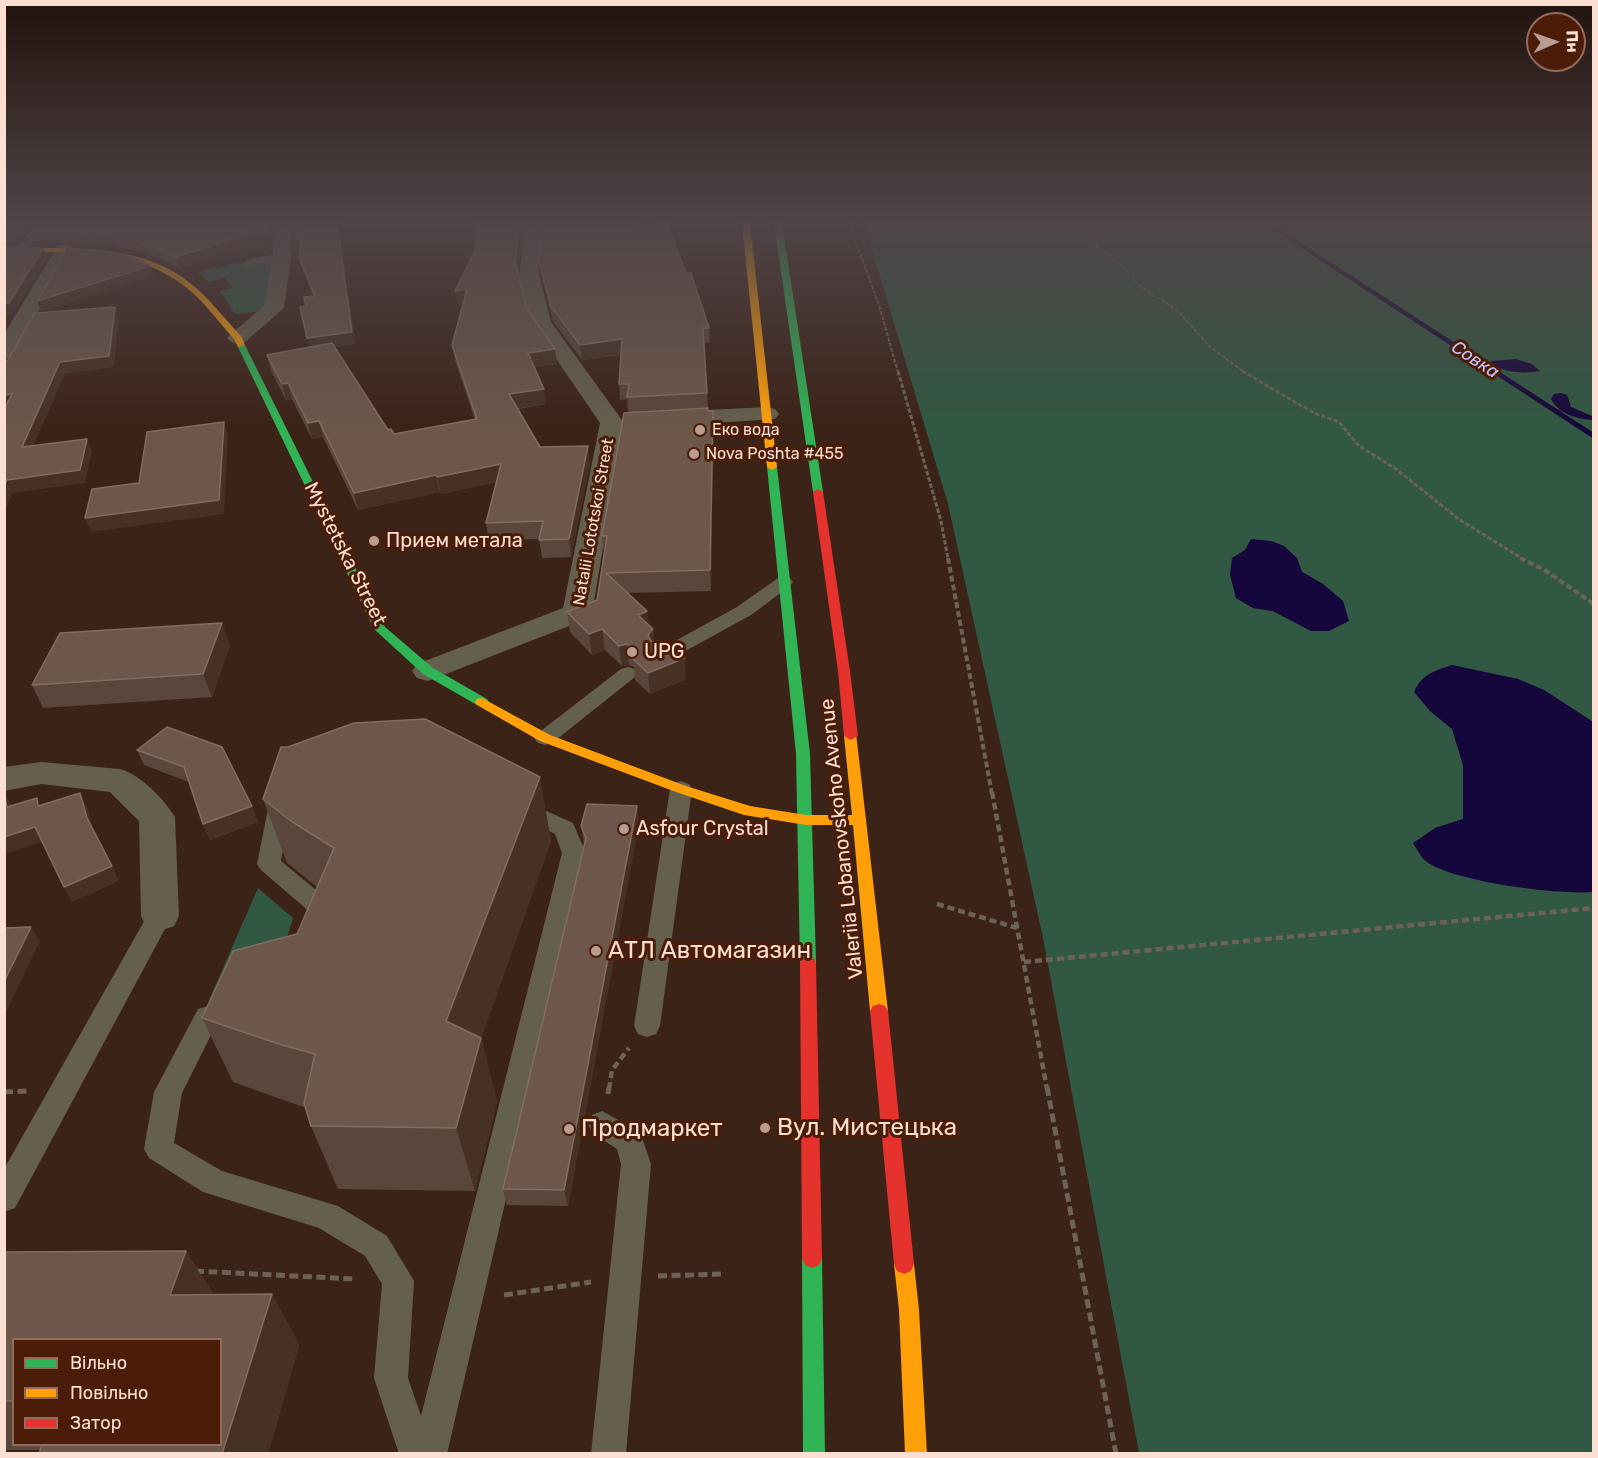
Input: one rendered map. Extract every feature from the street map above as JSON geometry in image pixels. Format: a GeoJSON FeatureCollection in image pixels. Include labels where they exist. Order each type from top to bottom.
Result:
{"type":"FeatureCollection","features":[{"type":"Feature","properties":{"kind":"main road","name":"Mystetska Street"},"geometry":{"type":"LineString","coordinates":[[193,291],[238,338],[380,629],[428,671],[545,738],[681,789],[749,812],[806,820],[860,820]]}},
{"type":"Feature","properties":{"kind":"main road","name":"Valeriia Lobanovskoho Avenue"},"geometry":{"type":"LineString","coordinates":[[753,291],[803,754],[814,1290],[814,1454]]}},
{"type":"Feature","properties":{"kind":"main road","name":"Valeriia Lobanovskoho Avenue"},"geometry":{"type":"LineString","coordinates":[[788,291],[844,671],[909,1310],[916,1454]]}},
{"type":"Feature","properties":{"kind":"street"},"geometry":{"type":"LineString","coordinates":[[4,353],[40,291]]}},
{"type":"Feature","properties":{"kind":"street"},"geometry":{"type":"LineString","coordinates":[[238,338],[274,308],[277,291]]}},
{"type":"Feature","properties":{"kind":"street","name":"Natalii Lototskoi Street"},"geometry":{"type":"LineString","coordinates":[[428,671],[577,614],[631,421],[541,322],[533,291]]}},
{"type":"Feature","properties":{"kind":"street"},"geometry":{"type":"LineString","coordinates":[[631,421],[766,414]]}},
{"type":"Feature","properties":{"kind":"street"},"geometry":{"type":"LineString","coordinates":[[4,778],[41,773],[120,781],[157,817],[160,916]]}},
{"type":"Feature","properties":{"kind":"lane"},"geometry":{"type":"LineString","coordinates":[[662,656],[744,611],[784,582]]}},
{"type":"Feature","properties":{"kind":"lane"},"geometry":{"type":"LineString","coordinates":[[545,738],[628,673]]}},
{"type":"Feature","properties":{"kind":"lane"},"geometry":{"type":"LineString","coordinates":[[300,786],[281,799],[269,864],[324,910],[310,949]]}},
{"type":"Feature","properties":{"kind":"lane"},"geometry":{"type":"LineString","coordinates":[[647,1026],[681,789]]}},
{"type":"Feature","properties":{"kind":"lane"},"geometry":{"type":"LineString","coordinates":[[429,1454],[574,853],[565,829],[505,800]]}},
{"type":"Feature","properties":{"kind":"lane"},"geometry":{"type":"LineString","coordinates":[[4,1198],[160,916]]}},
{"type":"Feature","properties":{"kind":"lane"},"geometry":{"type":"LineString","coordinates":[[251,1006],[207,1017],[168,1092],[159,1149],[214,1182],[327,1216],[376,1245],[398,1281],[392,1378],[417,1454]]}},
{"type":"Feature","properties":{"kind":"lane"},"geometry":{"type":"LineString","coordinates":[[603,1124],[630,1141],[636,1164],[608,1454]]}},
{"type":"Feature","properties":{"kind":"path"},"geometry":{"type":"LineString","coordinates":[[874,291],[941,521],[1116,1454]]}},
{"type":"Feature","properties":{"kind":"path"},"geometry":{"type":"LineString","coordinates":[[1147,291],[1176,309],[1210,347],[1245,374],[1314,412],[1339,422],[1359,446],[1396,469],[1460,520],[1518,557],[1544,569],[1593,604]]}},
{"type":"Feature","properties":{"kind":"path"},"geometry":{"type":"LineString","coordinates":[[937,904],[1017,928]]}},
{"type":"Feature","properties":{"kind":"path"},"geometry":{"type":"LineString","coordinates":[[1024,962],[1593,908]]}},
{"type":"Feature","properties":{"kind":"path"},"geometry":{"type":"LineString","coordinates":[[183,1271],[398,1281]]}},
{"type":"Feature","properties":{"kind":"path"},"geometry":{"type":"LineString","coordinates":[[465,1302],[625,1276],[722,1274]]}},
{"type":"Feature","properties":{"kind":"green space"},"geometry":{"type":"Polygon","coordinates":[[[220,291],[269,291],[266,308],[256,312],[235,314],[220,291]]]}},
{"type":"Feature","properties":{"kind":"green space"},"geometry":{"type":"Polygon","coordinates":[[[884,291],[1593,291],[1593,417],[1571,407],[1567,395],[1558,410],[1593,420],[1593,722],[1544,690],[1430,711],[1452,728],[1463,765],[1463,819],[1435,828],[1451,873],[1527,887],[1593,892],[1593,1453],[1139,1453],[1043,938],[948,504],[884,291]],[[1245,550],[1232,559],[1236,598],[1253,608],[1273,611],[1311,631],[1323,584],[1302,572],[1297,558],[1245,550]]]}},
{"type":"Feature","properties":{"kind":"green space"},"geometry":{"type":"Polygon","coordinates":[[[258,888],[293,918],[280,960],[252,986],[209,1000],[258,888]]]}},
{"type":"Feature","properties":{"kind":"shaded area"},"geometry":{"type":"Polygon","coordinates":[[[1516,359],[1532,364],[1540,371],[1506,370],[1491,361],[1516,359]]]}},
{"type":"Feature","properties":{"kind":"shaded area"},"geometry":{"type":"Polygon","coordinates":[[[1554,394],[1567,395],[1571,407],[1592,416],[1593,420],[1575,417],[1554,404],[1551,399],[1554,394]]]}},
{"type":"Feature","properties":{"kind":"shaded area"},"geometry":{"type":"Polygon","coordinates":[[[1251,539],[1271,541],[1284,546],[1297,558],[1302,572],[1323,584],[1343,601],[1349,621],[1329,631],[1311,631],[1273,611],[1253,608],[1236,598],[1230,575],[1232,558],[1245,550],[1251,539]]]}},
{"type":"Feature","properties":{"kind":"shaded area"},"geometry":{"type":"Polygon","coordinates":[[[1452,665],[1518,679],[1544,690],[1593,722],[1593,892],[1508,886],[1460,876],[1427,862],[1419,853],[1413,843],[1435,828],[1463,819],[1463,765],[1452,729],[1430,711],[1414,692],[1425,677],[1434,671],[1452,665]]]}},
{"type":"Feature","properties":{"kind":"building"},"geometry":{"type":"Polygon","coordinates":[[[4,291],[16,291],[9,303],[4,303],[4,291]]]}},
{"type":"Feature","properties":{"kind":"building"},"geometry":{"type":"Polygon","coordinates":[[[43,291],[69,291],[37,301],[43,291]]]}},
{"type":"Feature","properties":{"kind":"building"},"geometry":{"type":"Polygon","coordinates":[[[313,291],[346,291],[352,332],[307,338],[300,307],[306,306],[304,297],[315,296],[313,291]]]}},
{"type":"Feature","properties":{"kind":"building"},"geometry":{"type":"Polygon","coordinates":[[[466,291],[522,291],[527,309],[555,349],[528,353],[544,389],[509,394],[540,447],[588,446],[569,539],[539,540],[543,521],[486,523],[501,464],[354,493],[319,421],[308,423],[288,383],[282,384],[267,355],[332,343],[388,430],[391,429],[394,434],[477,419],[452,345],[466,291]]]}},
{"type":"Feature","properties":{"kind":"building"},"geometry":{"type":"Polygon","coordinates":[[[547,291],[697,291],[709,328],[703,328],[707,393],[627,397],[629,384],[619,384],[622,339],[580,345],[551,306],[547,291]]]}},
{"type":"Feature","properties":{"kind":"building"},"geometry":{"type":"Polygon","coordinates":[[[115,307],[109,356],[60,362],[22,447],[87,439],[80,470],[7,480],[4,485],[4,409],[12,394],[4,395],[4,361],[8,360],[35,313],[115,307]]]}},
{"type":"Feature","properties":{"kind":"building"},"geometry":{"type":"Polygon","coordinates":[[[708,408],[708,411],[713,411],[710,570],[606,573],[647,611],[638,615],[653,629],[648,635],[651,641],[667,642],[685,658],[648,673],[633,659],[638,652],[635,647],[626,644],[619,646],[602,629],[589,634],[567,612],[597,600],[607,536],[602,536],[624,413],[708,408]]]}},
{"type":"Feature","properties":{"kind":"building"},"geometry":{"type":"Polygon","coordinates":[[[224,422],[219,500],[85,518],[92,489],[139,483],[147,432],[224,422]]]}},
{"type":"Feature","properties":{"kind":"building"},"geometry":{"type":"Polygon","coordinates":[[[222,623],[203,674],[32,685],[60,633],[222,623]]]}},
{"type":"Feature","properties":{"kind":"building"},"geometry":{"type":"Polygon","coordinates":[[[425,719],[540,777],[446,1021],[481,1038],[456,1128],[311,1126],[304,1103],[315,1054],[202,1018],[233,951],[297,934],[334,848],[291,821],[263,799],[281,747],[288,747],[354,723],[425,719]]]}},
{"type":"Feature","properties":{"kind":"building"},"geometry":{"type":"Polygon","coordinates":[[[167,727],[222,747],[252,806],[203,824],[184,767],[137,750],[167,727]]]}},
{"type":"Feature","properties":{"kind":"building"},"geometry":{"type":"Polygon","coordinates":[[[4,793],[7,807],[37,798],[38,806],[80,793],[87,818],[112,866],[64,887],[35,827],[4,837],[4,793]]]}},
{"type":"Feature","properties":{"kind":"building"},"geometry":{"type":"Polygon","coordinates":[[[587,804],[637,806],[564,1190],[503,1189],[586,838],[581,826],[587,804]]]}},
{"type":"Feature","properties":{"kind":"building"},"geometry":{"type":"Polygon","coordinates":[[[31,927],[4,982],[4,928],[31,927]]]}},
{"type":"Feature","properties":{"kind":"building"},"geometry":{"type":"Polygon","coordinates":[[[186,1251],[170,1295],[272,1294],[222,1454],[39,1454],[41,1446],[222,1446],[222,1338],[12,1338],[12,1401],[4,1401],[4,1252],[186,1251]]]}},
{"type":"Feature","properties":{"kind":"waterway","name":"Совка"},"geometry":{"type":"LineString","coordinates":[[1370,291],[1594,437]]}},
{"type":"Feature","properties":{"kind":"traffic: fast"},"geometry":{"type":"LineString","coordinates":[[788,291],[818,492]]}},
{"type":"Feature","properties":{"kind":"traffic: fast"},"geometry":{"type":"LineString","coordinates":[[241,345],[380,629],[428,671],[482,702]]}},
{"type":"Feature","properties":{"kind":"traffic: fast"},"geometry":{"type":"LineString","coordinates":[[772,467],[803,754],[808,963]]}},
{"type":"Feature","properties":{"kind":"traffic: fast"},"geometry":{"type":"LineString","coordinates":[[812,1258],[814,1454]]}},
{"type":"Feature","properties":{"kind":"traffic: slow"},"geometry":{"type":"LineString","coordinates":[[194,291],[238,338],[241,345]]}},
{"type":"Feature","properties":{"kind":"traffic: slow"},"geometry":{"type":"LineString","coordinates":[[753,291],[772,467]]}},
{"type":"Feature","properties":{"kind":"traffic: slow"},"geometry":{"type":"LineString","coordinates":[[482,702],[545,738],[681,789],[749,811],[806,820],[860,820]]}},
{"type":"Feature","properties":{"kind":"traffic: slow"},"geometry":{"type":"LineString","coordinates":[[851,736],[879,1011]]}},
{"type":"Feature","properties":{"kind":"traffic: slow"},"geometry":{"type":"LineString","coordinates":[[904,1264],[909,1310],[916,1454]]}},
{"type":"Feature","properties":{"kind":"traffic: jam"},"geometry":{"type":"LineString","coordinates":[[818,492],[851,736]]}},
{"type":"Feature","properties":{"kind":"traffic: jam"},"geometry":{"type":"LineString","coordinates":[[808,963],[812,1258]]}},
{"type":"Feature","properties":{"kind":"traffic: jam"},"geometry":{"type":"LineString","coordinates":[[879,1011],[904,1264]]}},
{"type":"Feature","properties":{"kind":"place","name":"Еко вода"},"geometry":{"type":"Point","coordinates":[700,430]}},
{"type":"Feature","properties":{"kind":"place","name":"Nova Poshta #455"},"geometry":{"type":"Point","coordinates":[694,454]}},
{"type":"Feature","properties":{"kind":"place","name":"Прием метала"},"geometry":{"type":"Point","coordinates":[374,541]}},
{"type":"Feature","properties":{"kind":"place","name":"UPG"},"geometry":{"type":"Point","coordinates":[632,652]}},
{"type":"Feature","properties":{"kind":"place","name":"Asfour Crystal"},"geometry":{"type":"Point","coordinates":[624,829]}},
{"type":"Feature","properties":{"kind":"place","name":"АТЛ Автомагазин"},"geometry":{"type":"Point","coordinates":[596,951]}},
{"type":"Feature","properties":{"kind":"place","name":"Вул. Мистецька"},"geometry":{"type":"Point","coordinates":[765,1128]}},
{"type":"Feature","properties":{"kind":"place","name":"Продмаркет"},"geometry":{"type":"Point","coordinates":[569,1129]}}]}
